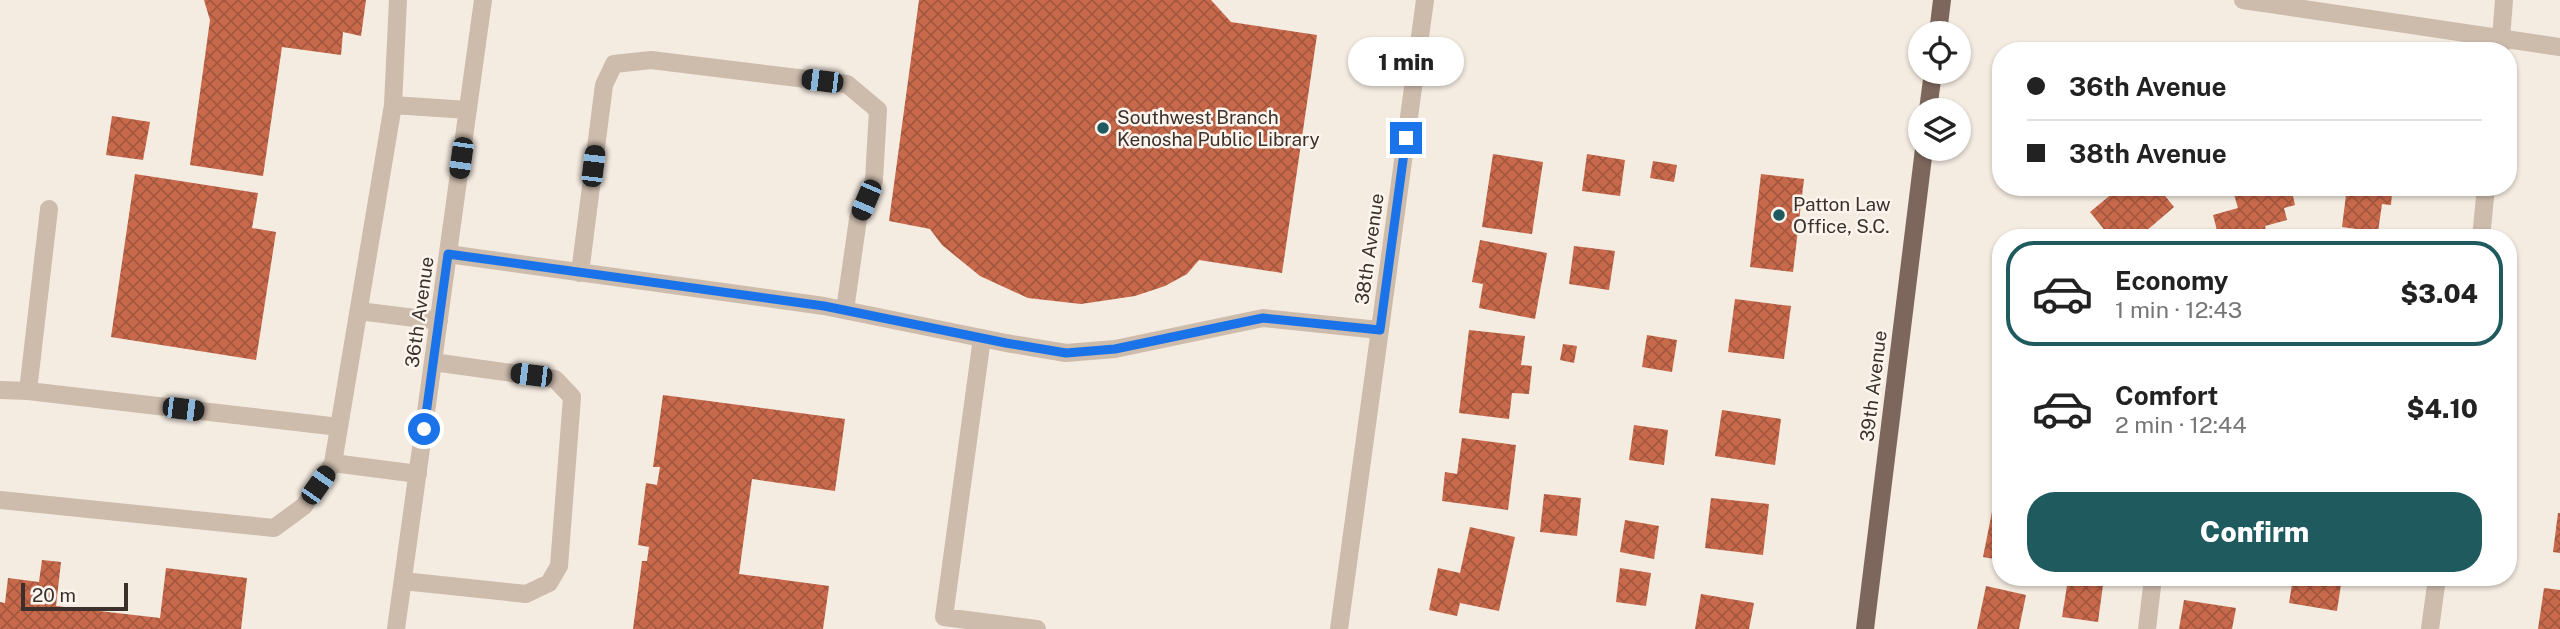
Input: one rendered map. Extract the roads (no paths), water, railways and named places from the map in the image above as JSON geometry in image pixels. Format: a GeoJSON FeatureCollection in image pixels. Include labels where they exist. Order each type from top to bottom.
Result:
{"type":"FeatureCollection","features":[{"type":"Feature","properties":{"kind":"main road"},"geometry":{"type":"LineString","coordinates":[[1939,21],[1942,0]]}},
{"type":"Feature","properties":{"kind":"main road","name":"39th Avenue"},"geometry":{"type":"LineString","coordinates":[[1865,629],[1923,161]]}},
{"type":"Feature","properties":{"kind":"street"},"geometry":{"type":"LineString","coordinates":[[0,500],[274,527],[304,506],[333,463],[393,105],[398,0]]}},
{"type":"Feature","properties":{"kind":"street","name":"36th Avenue"},"geometry":{"type":"LineString","coordinates":[[396,629],[483,0]]}},
{"type":"Feature","properties":{"kind":"street","name":"38th Avenue"},"geometry":{"type":"LineString","coordinates":[[1339,629],[1425,0]]}},
{"type":"Feature","properties":{"kind":"street"},"geometry":{"type":"LineString","coordinates":[[2243,0],[2321,6],[2492,42]]}},
{"type":"Feature","properties":{"kind":"street"},"geometry":{"type":"LineString","coordinates":[[2501,42],[2504,0]]}},
{"type":"Feature","properties":{"kind":"street"},"geometry":{"type":"LineString","coordinates":[[2517,45],[2560,47]]}},
{"type":"Feature","properties":{"kind":"street"},"geometry":{"type":"LineString","coordinates":[[580,273],[604,85],[614,64],[652,60],[847,84],[878,110],[874,180],[858,219],[845,310]]}},
{"type":"Feature","properties":{"kind":"street"},"geometry":{"type":"LineString","coordinates":[[393,105],[468,110]]}},
{"type":"Feature","properties":{"kind":"street"},"geometry":{"type":"LineString","coordinates":[[2482,229],[2485,196]]}},
{"type":"Feature","properties":{"kind":"street"},"geometry":{"type":"LineString","coordinates":[[28,391],[49,209]]}},
{"type":"Feature","properties":{"kind":"street"},"geometry":{"type":"LineString","coordinates":[[448,254],[845,310],[1066,353],[1115,349],[1263,318],[1380,330]]}},
{"type":"Feature","properties":{"kind":"street"},"geometry":{"type":"LineString","coordinates":[[359,311],[439,321]]}},
{"type":"Feature","properties":{"kind":"street"},"geometry":{"type":"LineString","coordinates":[[982,338],[944,617],[1037,629]]}},
{"type":"Feature","properties":{"kind":"street"},"geometry":{"type":"LineString","coordinates":[[403,581],[526,594],[549,583],[559,566],[572,397],[555,379],[433,362]]}},
{"type":"Feature","properties":{"kind":"street"},"geometry":{"type":"LineString","coordinates":[[0,390],[28,391],[339,428]]}},
{"type":"Feature","properties":{"kind":"street"},"geometry":{"type":"LineString","coordinates":[[333,463],[418,474]]}},
{"type":"Feature","properties":{"kind":"street"},"geometry":{"type":"LineString","coordinates":[[2147,629],[2152,586]]}},
{"type":"Feature","properties":{"kind":"street"},"geometry":{"type":"LineString","coordinates":[[2430,629],[2436,586]]}},
{"type":"Feature","properties":{"kind":"place","name":"Southwest Branch Kenosha Public Library"},"geometry":{"type":"Point","coordinates":[1103,128]}},
{"type":"Feature","properties":{"kind":"place","name":"Patton Law Office, S.C."},"geometry":{"type":"Point","coordinates":[1779,215]}}]}
